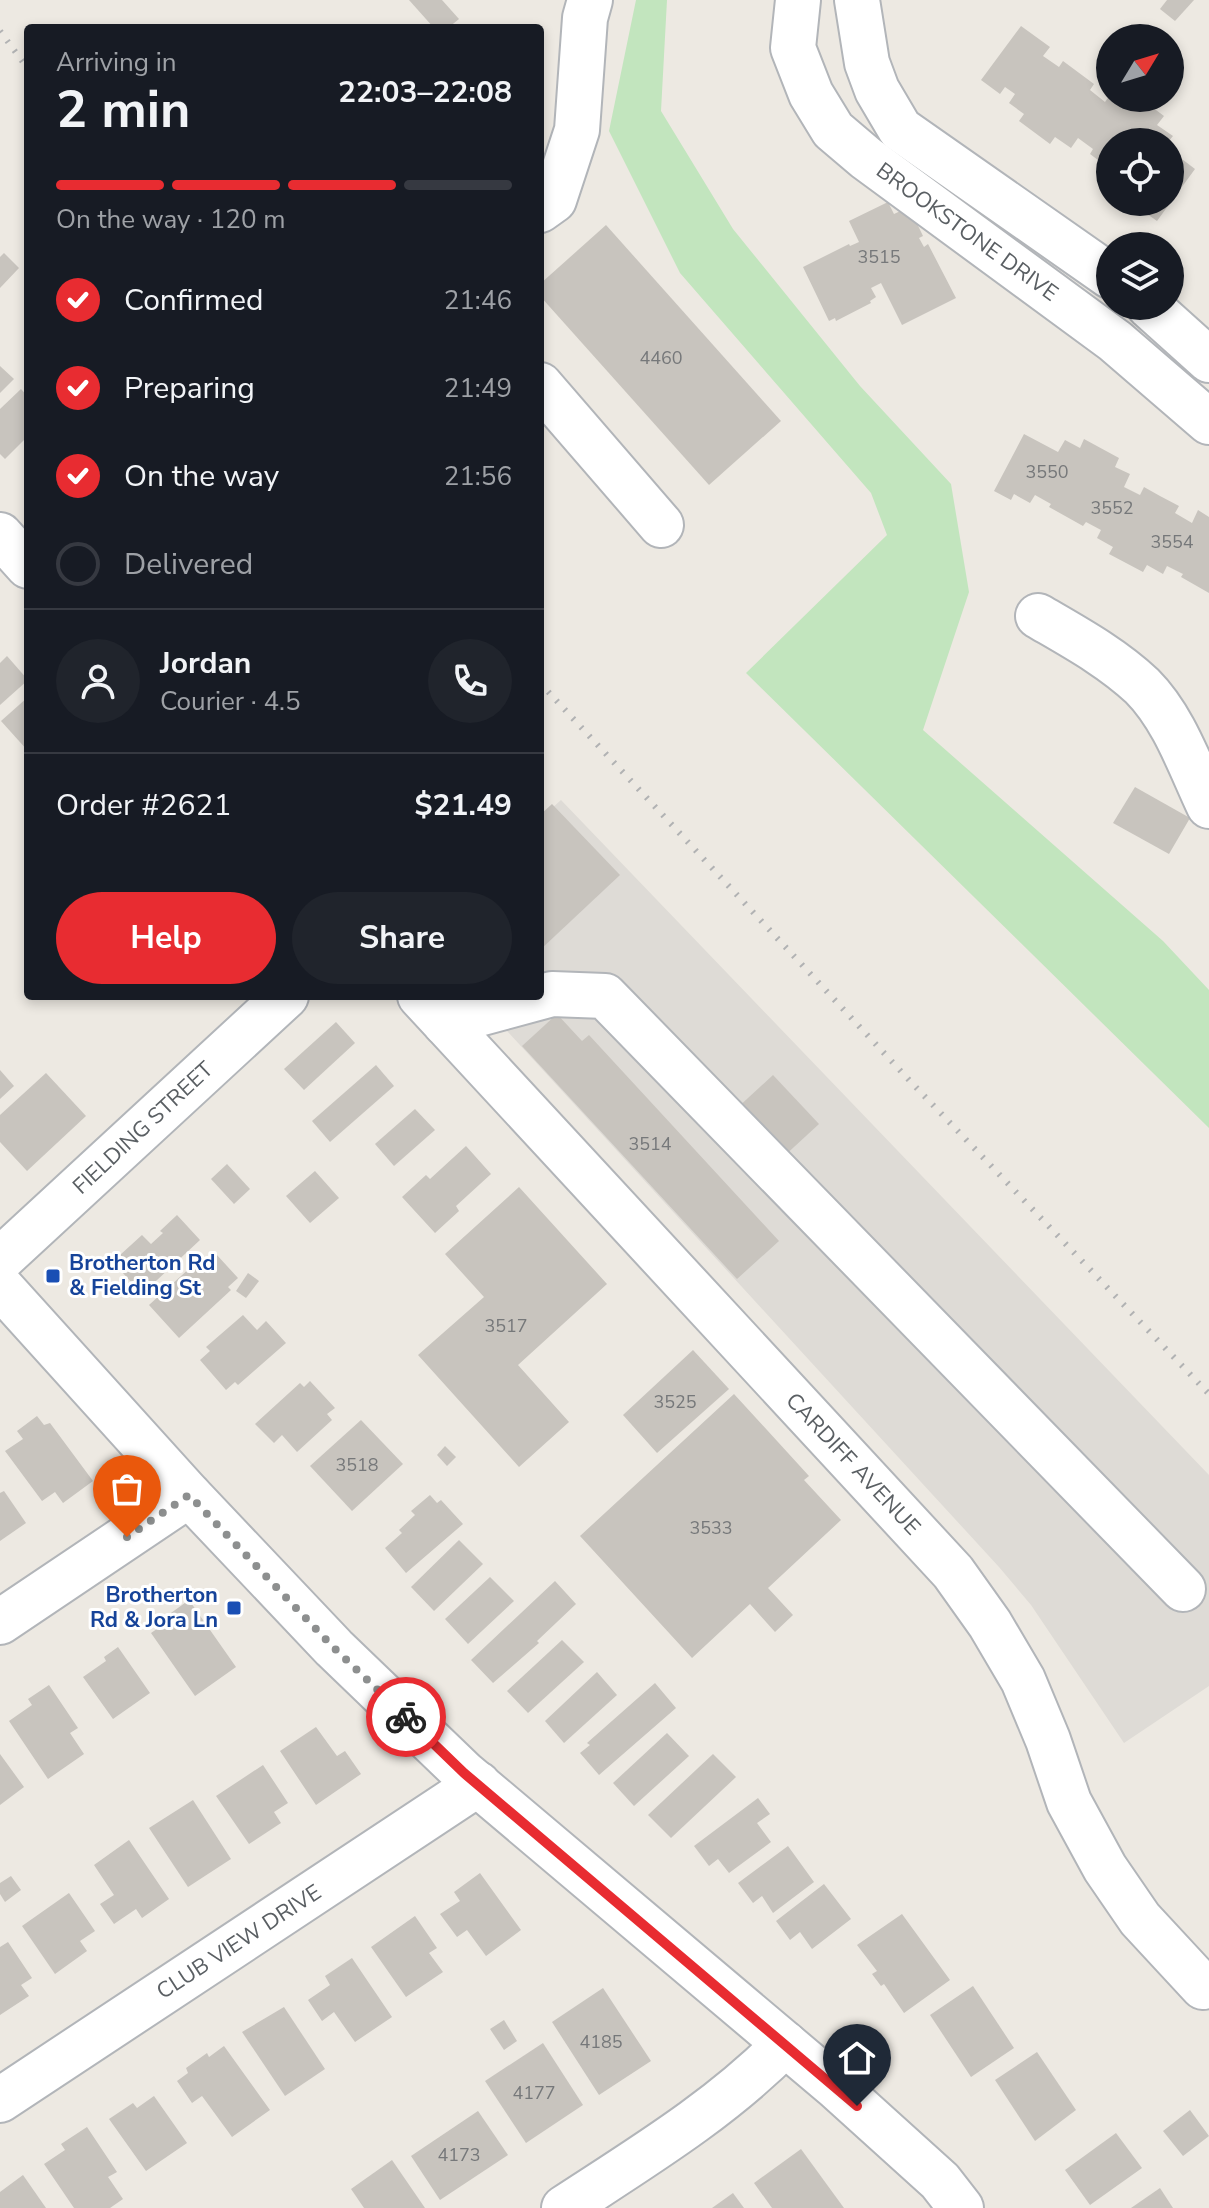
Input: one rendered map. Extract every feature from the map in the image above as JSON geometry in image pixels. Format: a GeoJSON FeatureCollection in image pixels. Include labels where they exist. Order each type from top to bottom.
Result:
{"type":"FeatureCollection","features":[{"type":"Feature","properties":{"kind":"street"},"geometry":{"type":"LineString","coordinates":[[544,207],[554,200],[577,130],[585,18],[590,0]]}},
{"type":"Feature","properties":{"kind":"street","name":"BROOKSTONE DRIVE"},"geometry":{"type":"LineString","coordinates":[[798,0],[793,48],[811,94],[833,130],[866,158],[1125,324],[1209,422]]}},
{"type":"Feature","properties":{"kind":"street","name":"BROOKSTONE DRIVE"},"geometry":{"type":"LineString","coordinates":[[857,0],[867,63],[877,90],[900,129],[1096,266]]}},
{"type":"Feature","properties":{"kind":"street"},"geometry":{"type":"LineString","coordinates":[[866,158],[900,129]]}},
{"type":"Feature","properties":{"kind":"street"},"geometry":{"type":"LineString","coordinates":[[1165,320],[1209,360]]}},
{"type":"Feature","properties":{"kind":"street"},"geometry":{"type":"LineString","coordinates":[[544,390],[661,525]]}},
{"type":"Feature","properties":{"kind":"street"},"geometry":{"type":"LineString","coordinates":[[0,535],[24,562]]}},
{"type":"Feature","properties":{"kind":"street"},"geometry":{"type":"LineString","coordinates":[[1038,616],[1101,654],[1143,688],[1173,728],[1209,806]]}},
{"type":"Feature","properties":{"kind":"street"},"geometry":{"type":"LineString","coordinates":[[544,995],[605,996],[1183,1589]]}},
{"type":"Feature","properties":{"kind":"street","name":"FIELDING STREET"},"geometry":{"type":"LineString","coordinates":[[0,1260],[282,1000]]}},
{"type":"Feature","properties":{"kind":"street"},"geometry":{"type":"LineString","coordinates":[[433,1009],[504,1000]]}},
{"type":"Feature","properties":{"kind":"street","name":"CARDIFF AVENUE"},"geometry":{"type":"LineString","coordinates":[[433,1009],[953,1572],[990,1624],[1023,1680],[1069,1802],[1105,1868],[1140,1919],[1203,1987]]}},
{"type":"Feature","properties":{"kind":"street"},"geometry":{"type":"LineString","coordinates":[[0,1286],[189,1495],[334,1648],[478,1784],[785,2044],[940,2181],[961,2208]]}},
{"type":"Feature","properties":{"kind":"street"},"geometry":{"type":"LineString","coordinates":[[0,1622],[189,1495]]}},
{"type":"Feature","properties":{"kind":"street","name":"CLUB VIEW DRIVE"},"geometry":{"type":"LineString","coordinates":[[0,2100],[478,1784]]}},
{"type":"Feature","properties":{"kind":"street"},"geometry":{"type":"LineString","coordinates":[[564,2208],[708,2113],[759,2071],[785,2044]]}},
{"type":"Feature","properties":{"kind":"shaded area"},"geometry":{"type":"Polygon","coordinates":[[[561,800],[1209,1475],[1209,1686],[1124,1743],[1031,1605],[999,1567],[479,1000],[544,1000],[544,815],[561,800]]]}},
{"type":"Feature","properties":{"kind":"green space"},"geometry":{"type":"Polygon","coordinates":[[[636,0],[667,0],[661,111],[733,229],[860,386],[951,484],[969,592],[923,730],[1163,941],[1209,990],[1209,1128],[746,673],[887,535],[871,493],[680,273],[609,131],[636,0]]]}},
{"type":"Feature","properties":{"kind":"building"},"geometry":{"type":"Polygon","coordinates":[[[409,0],[442,0],[459,19],[453,24],[430,24],[409,0]]]}},
{"type":"Feature","properties":{"kind":"building"},"geometry":{"type":"Polygon","coordinates":[[[1167,0],[1194,0],[1175,21],[1160,9],[1167,0]]]}},
{"type":"Feature","properties":{"kind":"building"},"geometry":{"type":"Polygon","coordinates":[[[1021,26],[1050,47],[1043,56],[1059,67],[1063,61],[1094,84],[1090,90],[1096,95],[1096,112],[1159,112],[1164,116],[1157,125],[1161,128],[1096,128],[1096,158],[1090,154],[1093,149],[1078,138],[1071,148],[1055,137],[1050,144],[1019,121],[1024,114],[1009,103],[1015,94],[1005,87],[1000,94],[981,80],[1021,26]]]}},
{"type":"Feature","properties":{"kind":"building"},"geometry":{"type":"Polygon","coordinates":[[[1184,161],[1195,169],[1184,184],[1184,161]]]}},
{"type":"Feature","properties":{"kind":"building"},"geometry":{"type":"Polygon","coordinates":[[[888,202],[894,214],[909,207],[923,236],[919,238],[924,247],[928,244],[956,298],[902,325],[881,283],[871,288],[876,297],[871,303],[836,321],[835,318],[829,321],[803,267],[859,242],[849,221],[888,202]]]}},
{"type":"Feature","properties":{"kind":"building"},"geometry":{"type":"Polygon","coordinates":[[[606,225],[781,421],[709,485],[544,300],[544,280],[606,225]]]}},
{"type":"Feature","properties":{"kind":"building"},"geometry":{"type":"Polygon","coordinates":[[[4,253],[19,268],[0,288],[0,257],[4,253]]]}},
{"type":"Feature","properties":{"kind":"building"},"geometry":{"type":"Polygon","coordinates":[[[0,366],[14,379],[0,393],[0,366]]]}},
{"type":"Feature","properties":{"kind":"building"},"geometry":{"type":"Polygon","coordinates":[[[21,389],[24,392],[24,440],[5,459],[0,454],[0,409],[21,389]]]}},
{"type":"Feature","properties":{"kind":"building"},"geometry":{"type":"Polygon","coordinates":[[[1024,434],[1058,452],[1065,440],[1080,448],[1084,439],[1119,458],[1115,467],[1130,474],[1124,487],[1140,495],[1144,487],[1179,506],[1175,513],[1192,523],[1198,510],[1209,517],[1209,593],[1167,566],[1163,574],[1147,565],[1143,572],[1109,554],[1113,547],[1097,538],[1101,530],[1086,522],[1083,526],[1049,507],[1051,504],[1035,495],[1030,503],[1014,494],[1011,500],[994,491],[1024,434]]]}},
{"type":"Feature","properties":{"kind":"building"},"geometry":{"type":"Polygon","coordinates":[[[7,656],[24,675],[24,684],[0,705],[0,663],[7,656]]]}},
{"type":"Feature","properties":{"kind":"building"},"geometry":{"type":"Polygon","coordinates":[[[24,701],[24,747],[1,721],[24,701]]]}},
{"type":"Feature","properties":{"kind":"building"},"geometry":{"type":"Polygon","coordinates":[[[1135,787],[1190,818],[1169,854],[1113,823],[1135,787]]]}},
{"type":"Feature","properties":{"kind":"building"},"geometry":{"type":"Polygon","coordinates":[[[552,804],[620,875],[544,946],[544,811],[552,804]]]}},
{"type":"Feature","properties":{"kind":"building"},"geometry":{"type":"Polygon","coordinates":[[[557,1014],[582,1041],[589,1035],[779,1241],[737,1279],[522,1046],[557,1014]]]}},
{"type":"Feature","properties":{"kind":"building"},"geometry":{"type":"Polygon","coordinates":[[[336,1022],[355,1043],[304,1090],[284,1069],[336,1022]]]}},
{"type":"Feature","properties":{"kind":"building"},"geometry":{"type":"Polygon","coordinates":[[[376,1065],[394,1086],[330,1142],[312,1121],[376,1065]]]}},
{"type":"Feature","properties":{"kind":"building"},"geometry":{"type":"Polygon","coordinates":[[[0,1070],[14,1086],[0,1099],[0,1070]]]}},
{"type":"Feature","properties":{"kind":"building"},"geometry":{"type":"Polygon","coordinates":[[[46,1073],[86,1116],[27,1171],[0,1142],[0,1115],[46,1073]]]}},
{"type":"Feature","properties":{"kind":"building"},"geometry":{"type":"Polygon","coordinates":[[[773,1075],[819,1124],[781,1159],[735,1110],[773,1075]]]}},
{"type":"Feature","properties":{"kind":"building"},"geometry":{"type":"Polygon","coordinates":[[[415,1109],[435,1130],[394,1166],[375,1144],[415,1109]]]}},
{"type":"Feature","properties":{"kind":"building"},"geometry":{"type":"Polygon","coordinates":[[[466,1146],[491,1174],[456,1206],[459,1211],[435,1233],[402,1197],[426,1175],[430,1179],[466,1146]]]}},
{"type":"Feature","properties":{"kind":"building"},"geometry":{"type":"Polygon","coordinates":[[[227,1164],[250,1189],[234,1204],[211,1179],[227,1164]]]}},
{"type":"Feature","properties":{"kind":"building"},"geometry":{"type":"Polygon","coordinates":[[[315,1171],[339,1198],[310,1223],[286,1196],[315,1171]]]}},
{"type":"Feature","properties":{"kind":"building"},"geometry":{"type":"Polygon","coordinates":[[[519,1187],[607,1284],[518,1365],[569,1422],[519,1467],[418,1355],[484,1297],[445,1254],[519,1187]]]}},
{"type":"Feature","properties":{"kind":"building"},"geometry":{"type":"Polygon","coordinates":[[[177,1215],[200,1240],[142,1294],[122,1272],[130,1265],[120,1255],[142,1235],[151,1244],[177,1215]]]}},
{"type":"Feature","properties":{"kind":"building"},"geometry":{"type":"Polygon","coordinates":[[[216,1254],[238,1278],[228,1287],[231,1290],[179,1338],[149,1305],[202,1257],[207,1262],[216,1254]]]}},
{"type":"Feature","properties":{"kind":"building"},"geometry":{"type":"Polygon","coordinates":[[[248,1273],[259,1281],[246,1298],[236,1291],[248,1273]]]}},
{"type":"Feature","properties":{"kind":"building"},"geometry":{"type":"Polygon","coordinates":[[[243,1315],[257,1330],[266,1321],[286,1343],[238,1385],[235,1382],[226,1390],[200,1360],[210,1351],[206,1347],[243,1315]]]}},
{"type":"Feature","properties":{"kind":"building"},"geometry":{"type":"Polygon","coordinates":[[[693,1350],[729,1389],[657,1453],[623,1415],[693,1350]]]}},
{"type":"Feature","properties":{"kind":"building"},"geometry":{"type":"Polygon","coordinates":[[[310,1381],[335,1408],[327,1414],[332,1420],[297,1452],[282,1435],[274,1443],[255,1424],[300,1383],[304,1387],[310,1381]]]}},
{"type":"Feature","properties":{"kind":"building"},"geometry":{"type":"Polygon","coordinates":[[[734,1394],[809,1476],[804,1480],[841,1520],[768,1588],[793,1615],[775,1632],[750,1604],[692,1658],[580,1536],[734,1394]]]}},
{"type":"Feature","properties":{"kind":"building"},"geometry":{"type":"Polygon","coordinates":[[[37,1416],[44,1425],[50,1423],[93,1481],[63,1503],[55,1492],[42,1501],[5,1451],[23,1439],[17,1431],[37,1416]]]}},
{"type":"Feature","properties":{"kind":"building"},"geometry":{"type":"Polygon","coordinates":[[[361,1420],[403,1464],[352,1511],[310,1466],[361,1420]]]}},
{"type":"Feature","properties":{"kind":"building"},"geometry":{"type":"Polygon","coordinates":[[[445,1446],[456,1457],[447,1466],[437,1455],[445,1446]]]}},
{"type":"Feature","properties":{"kind":"building"},"geometry":{"type":"Polygon","coordinates":[[[4,1491],[26,1523],[0,1541],[0,1493],[4,1491]]]}},
{"type":"Feature","properties":{"kind":"building"},"geometry":{"type":"Polygon","coordinates":[[[430,1495],[437,1503],[441,1500],[463,1524],[406,1573],[385,1548],[402,1533],[399,1530],[415,1515],[411,1511],[430,1495]]]}},
{"type":"Feature","properties":{"kind":"building"},"geometry":{"type":"Polygon","coordinates":[[[459,1540],[483,1564],[434,1611],[411,1587],[459,1540]]]}},
{"type":"Feature","properties":{"kind":"building"},"geometry":{"type":"Polygon","coordinates":[[[490,1577],[514,1601],[468,1644],[445,1619],[490,1577]]]}},
{"type":"Feature","properties":{"kind":"building"},"geometry":{"type":"Polygon","coordinates":[[[555,1581],[576,1604],[537,1641],[539,1643],[493,1683],[471,1660],[555,1581]]]}},
{"type":"Feature","properties":{"kind":"building"},"geometry":{"type":"Polygon","coordinates":[[[189,1600],[236,1667],[195,1696],[151,1633],[167,1622],[164,1618],[189,1600]]]}},
{"type":"Feature","properties":{"kind":"building"},"geometry":{"type":"Polygon","coordinates":[[[562,1640],[584,1662],[528,1713],[507,1691],[562,1640]]]}},
{"type":"Feature","properties":{"kind":"building"},"geometry":{"type":"Polygon","coordinates":[[[118,1647],[150,1693],[113,1719],[83,1677],[106,1661],[104,1657],[118,1647]]]}},
{"type":"Feature","properties":{"kind":"building"},"geometry":{"type":"Polygon","coordinates":[[[597,1672],[617,1695],[564,1743],[545,1721],[597,1672]]]}},
{"type":"Feature","properties":{"kind":"building"},"geometry":{"type":"Polygon","coordinates":[[[655,1683],[676,1708],[599,1775],[580,1753],[590,1745],[587,1743],[655,1683]]]}},
{"type":"Feature","properties":{"kind":"building"},"geometry":{"type":"Polygon","coordinates":[[[49,1685],[78,1728],[70,1733],[84,1754],[48,1779],[9,1721],[32,1705],[28,1699],[49,1685]]]}},
{"type":"Feature","properties":{"kind":"building"},"geometry":{"type":"Polygon","coordinates":[[[316,1727],[337,1756],[345,1751],[361,1774],[316,1805],[280,1751],[316,1727]]]}},
{"type":"Feature","properties":{"kind":"building"},"geometry":{"type":"Polygon","coordinates":[[[667,1733],[689,1756],[634,1806],[613,1783],[667,1733]]]}},
{"type":"Feature","properties":{"kind":"building"},"geometry":{"type":"Polygon","coordinates":[[[0,1754],[24,1787],[0,1805],[0,1754]]]}},
{"type":"Feature","properties":{"kind":"building"},"geometry":{"type":"Polygon","coordinates":[[[713,1754],[736,1777],[671,1838],[648,1815],[713,1754]]]}},
{"type":"Feature","properties":{"kind":"building"},"geometry":{"type":"Polygon","coordinates":[[[263,1765],[288,1803],[274,1812],[281,1823],[249,1844],[216,1796],[263,1765]]]}},
{"type":"Feature","properties":{"kind":"building"},"geometry":{"type":"Polygon","coordinates":[[[758,1798],[770,1814],[757,1823],[771,1842],[729,1873],[718,1859],[709,1866],[694,1846],[758,1798]]]}},
{"type":"Feature","properties":{"kind":"building"},"geometry":{"type":"Polygon","coordinates":[[[193,1800],[231,1859],[188,1887],[149,1828],[193,1800]]]}},
{"type":"Feature","properties":{"kind":"building"},"geometry":{"type":"Polygon","coordinates":[[[129,1840],[169,1899],[142,1918],[136,1909],[114,1924],[100,1904],[114,1895],[94,1865],[129,1840]]]}},
{"type":"Feature","properties":{"kind":"building"},"geometry":{"type":"Polygon","coordinates":[[[788,1846],[814,1882],[773,1913],[762,1896],[753,1903],[738,1883],[788,1846]]]}},
{"type":"Feature","properties":{"kind":"building"},"geometry":{"type":"Polygon","coordinates":[[[480,1873],[521,1930],[486,1956],[467,1930],[457,1937],[440,1914],[460,1901],[454,1892],[480,1873]]]}},
{"type":"Feature","properties":{"kind":"building"},"geometry":{"type":"Polygon","coordinates":[[[11,1876],[21,1890],[5,1902],[0,1894],[0,1883],[11,1876]]]}},
{"type":"Feature","properties":{"kind":"building"},"geometry":{"type":"Polygon","coordinates":[[[824,1884],[851,1919],[812,1949],[800,1932],[790,1940],[776,1921],[824,1884]]]}},
{"type":"Feature","properties":{"kind":"building"},"geometry":{"type":"Polygon","coordinates":[[[69,1893],[95,1931],[80,1941],[87,1951],[55,1974],[22,1926],[69,1893]]]}},
{"type":"Feature","properties":{"kind":"building"},"geometry":{"type":"Polygon","coordinates":[[[902,1914],[950,1980],[904,2013],[884,1984],[881,1986],[872,1974],[877,1971],[857,1945],[902,1914]]]}},
{"type":"Feature","properties":{"kind":"building"},"geometry":{"type":"Polygon","coordinates":[[[415,1916],[437,1948],[429,1953],[443,1972],[406,1997],[371,1947],[415,1916]]]}},
{"type":"Feature","properties":{"kind":"building"},"geometry":{"type":"Polygon","coordinates":[[[8,1942],[32,1978],[21,1985],[29,1996],[0,2015],[0,1947],[8,1942]]]}},
{"type":"Feature","properties":{"kind":"building"},"geometry":{"type":"Polygon","coordinates":[[[352,1958],[392,2017],[355,2042],[334,2012],[322,2021],[308,2000],[330,1985],[325,1976],[352,1958]]]}},
{"type":"Feature","properties":{"kind":"building"},"geometry":{"type":"Polygon","coordinates":[[[973,1986],[1014,2048],[971,2077],[930,2015],[973,1986]]]}},
{"type":"Feature","properties":{"kind":"building"},"geometry":{"type":"Polygon","coordinates":[[[603,1988],[651,2061],[599,2095],[552,2022],[603,1988]]]}},
{"type":"Feature","properties":{"kind":"building"},"geometry":{"type":"Polygon","coordinates":[[[284,2007],[325,2069],[285,2096],[242,2032],[284,2007]]]}},
{"type":"Feature","properties":{"kind":"building"},"geometry":{"type":"Polygon","coordinates":[[[504,2020],[517,2041],[504,2050],[490,2029],[504,2020]]]}},
{"type":"Feature","properties":{"kind":"building"},"geometry":{"type":"Polygon","coordinates":[[[543,2043],[583,2105],[526,2143],[485,2081],[543,2043]]]}},
{"type":"Feature","properties":{"kind":"building"},"geometry":{"type":"Polygon","coordinates":[[[224,2046],[270,2110],[232,2137],[202,2096],[192,2103],[177,2081],[188,2073],[186,2068],[207,2053],[209,2057],[224,2046]]]}},
{"type":"Feature","properties":{"kind":"building"},"geometry":{"type":"Polygon","coordinates":[[[1037,2052],[1076,2110],[1035,2141],[995,2080],[1037,2052]]]}},
{"type":"Feature","properties":{"kind":"building"},"geometry":{"type":"Polygon","coordinates":[[[154,2096],[187,2143],[146,2171],[109,2119],[133,2103],[137,2108],[154,2096]]]}},
{"type":"Feature","properties":{"kind":"building"},"geometry":{"type":"Polygon","coordinates":[[[1190,2110],[1209,2136],[1183,2156],[1163,2131],[1190,2110]]]}},
{"type":"Feature","properties":{"kind":"building"},"geometry":{"type":"Polygon","coordinates":[[[478,2111],[508,2155],[440,2200],[411,2156],[478,2111]]]}},
{"type":"Feature","properties":{"kind":"building"},"geometry":{"type":"Polygon","coordinates":[[[87,2127],[117,2172],[108,2177],[123,2199],[110,2208],[74,2208],[44,2164],[65,2150],[61,2144],[87,2127]]]}},
{"type":"Feature","properties":{"kind":"building"},"geometry":{"type":"Polygon","coordinates":[[[1116,2133],[1142,2168],[1090,2205],[1065,2170],[1116,2133]]]}},
{"type":"Feature","properties":{"kind":"building"},"geometry":{"type":"Polygon","coordinates":[[[801,2149],[844,2208],[772,2208],[754,2183],[801,2149]]]}},
{"type":"Feature","properties":{"kind":"building"},"geometry":{"type":"Polygon","coordinates":[[[392,2160],[425,2208],[364,2208],[351,2189],[392,2160]]]}},
{"type":"Feature","properties":{"kind":"building"},"geometry":{"type":"Polygon","coordinates":[[[23,2175],[46,2208],[0,2208],[0,2192],[23,2175]]]}},
{"type":"Feature","properties":{"kind":"building"},"geometry":{"type":"Polygon","coordinates":[[[1160,2188],[1173,2208],[1131,2208],[1160,2188]]]}},
{"type":"Feature","properties":{"kind":"building"},"geometry":{"type":"Polygon","coordinates":[[[733,2193],[744,2208],[712,2208],[733,2193]]]}},
{"type":"Feature","properties":{"kind":"railway"},"geometry":{"type":"LineString","coordinates":[[0,31],[24,64]]}},
{"type":"Feature","properties":{"kind":"railway"},"geometry":{"type":"LineString","coordinates":[[544,687],[910,1081],[1209,1394]]}},
{"type":"Feature","properties":{"kind":"way so far"},"geometry":{"type":"LineString","coordinates":[[127,1537],[189,1495],[334,1648],[406,1717]]}},
{"type":"Feature","properties":{"kind":"place","name":"Brotherton Rd & Fielding St"},"geometry":{"type":"Point","coordinates":[53,1276]}},
{"type":"Feature","properties":{"kind":"place","name":"Brotherton Rd & Jora Ln"},"geometry":{"type":"Point","coordinates":[234,1608]}},
{"type":"Feature","properties":{"kind":"route"},"geometry":{"type":"LineString","coordinates":[[406,1717],[464,1773],[857,2106]]}}]}
